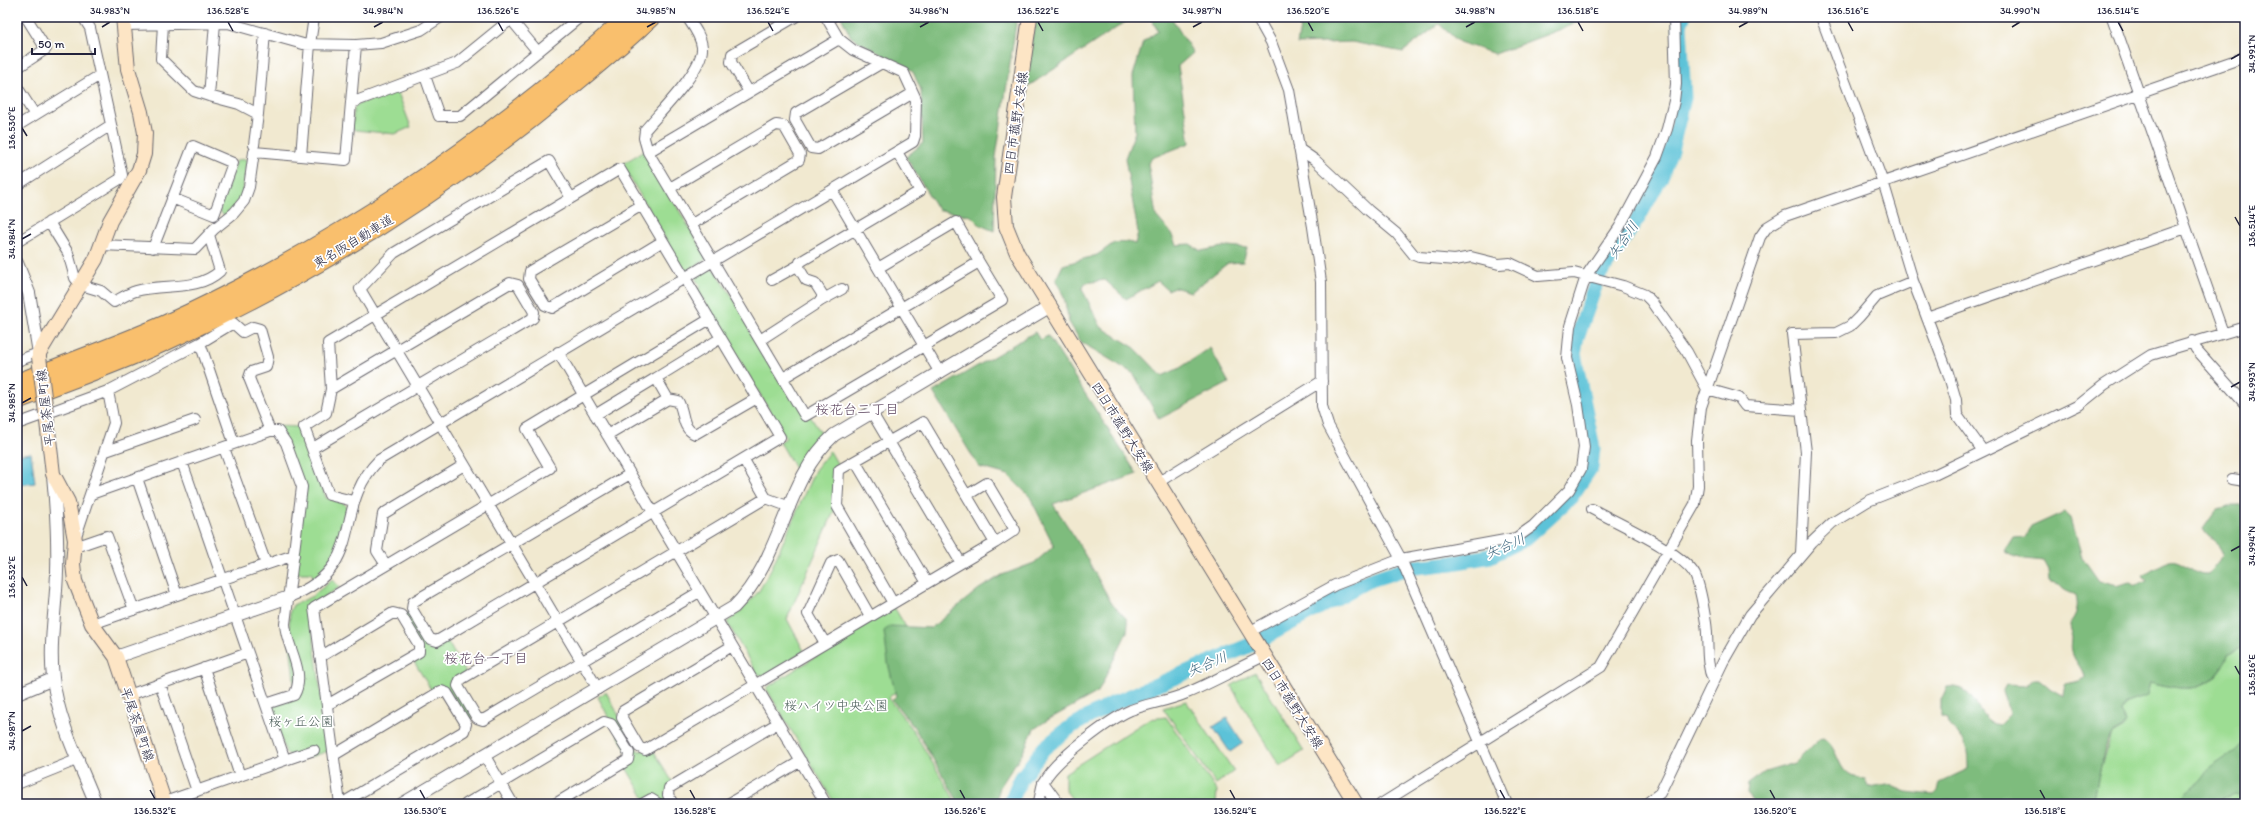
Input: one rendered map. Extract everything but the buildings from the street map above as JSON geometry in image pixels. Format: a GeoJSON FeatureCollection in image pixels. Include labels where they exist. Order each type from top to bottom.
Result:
{"type":"FeatureCollection","features":[{"type":"Feature","properties":{"kind":"highway","name":"東名阪自動車道"},"geometry":{"type":"LineString","coordinates":[[17,383],[163,325],[269,271],[328,237],[425,176],[490,131],[628,17]]}},
{"type":"Feature","properties":{"kind":"highway","name":"東名阪自動車道"},"geometry":{"type":"LineString","coordinates":[[17,400],[177,337],[338,251],[454,178],[497,146],[616,50],[649,19]]}},
{"type":"Feature","properties":{"kind":"main road","name":"四日市菰野大安線"},"geometry":{"type":"LineString","coordinates":[[1030,17],[1004,197],[1006,226],[1017,254],[1356,804]]}},
{"type":"Feature","properties":{"kind":"main road","name":"平尾茶屋町線"},"geometry":{"type":"LineString","coordinates":[[124,21],[128,69],[141,112],[145,149],[139,170],[115,210],[101,245],[81,285],[39,355],[53,474],[68,502],[75,544],[73,564],[75,581],[92,624],[116,657],[165,803]]}},
{"type":"Feature","properties":{"kind":"street"},"geometry":{"type":"LineString","coordinates":[[17,68],[46,50],[26,17]]}},
{"type":"Feature","properties":{"kind":"street"},"geometry":{"type":"LineString","coordinates":[[17,242],[120,178],[122,175],[90,28],[83,17]]}},
{"type":"Feature","properties":{"kind":"street"},"geometry":{"type":"LineString","coordinates":[[301,156],[310,44],[314,17]]}},
{"type":"Feature","properties":{"kind":"street"},"geometry":{"type":"LineString","coordinates":[[124,21],[163,24],[228,23],[310,44],[356,45],[381,43],[394,39],[421,30],[441,17]]}},
{"type":"Feature","properties":{"kind":"street"},"geometry":{"type":"LineString","coordinates":[[687,17],[701,41],[702,56],[694,73],[645,130],[644,138],[648,152],[805,416],[1002,300],[956,222],[878,268]]}},
{"type":"Feature","properties":{"kind":"street"},"geometry":{"type":"LineString","coordinates":[[749,92],[731,62],[732,54],[795,17]]}},
{"type":"Feature","properties":{"kind":"street"},"geometry":{"type":"LineString","coordinates":[[116,657],[289,597],[316,584],[332,568],[347,539],[353,501],[367,473],[379,460],[558,352],[913,142],[915,136],[916,98],[904,74],[853,50],[839,39],[826,17]]}},
{"type":"Feature","properties":{"kind":"street"},"geometry":{"type":"LineString","coordinates":[[1257,17],[1271,42],[1289,90],[1299,149],[1321,282],[1322,406],[1328,424],[1401,559],[1507,804]]}},
{"type":"Feature","properties":{"kind":"street"},"geometry":{"type":"LineString","coordinates":[[1250,632],[1335,585],[1401,559],[1516,538],[1533,526],[1569,490],[1581,469],[1584,447],[1578,405],[1567,358],[1570,326],[1588,276],[1619,228],[1657,157],[1662,143],[1674,101],[1674,17]]}},
{"type":"Feature","properties":{"kind":"street"},"geometry":{"type":"LineString","coordinates":[[1821,17],[1882,182],[1913,281],[1948,373],[1956,400],[1957,416],[1984,451]]}},
{"type":"Feature","properties":{"kind":"street"},"geometry":{"type":"LineString","coordinates":[[2112,17],[2223,333]]}},
{"type":"Feature","properties":{"kind":"street"},"geometry":{"type":"LineString","coordinates":[[351,103],[457,63],[510,18],[538,52]]}},
{"type":"Feature","properties":{"kind":"street"},"geometry":{"type":"LineString","coordinates":[[425,76],[439,116],[460,116],[577,18]]}},
{"type":"Feature","properties":{"kind":"street"},"geometry":{"type":"LineString","coordinates":[[209,96],[215,23]]}},
{"type":"Feature","properties":{"kind":"street"},"geometry":{"type":"LineString","coordinates":[[163,24],[161,59],[194,92],[239,104],[258,114]]}},
{"type":"Feature","properties":{"kind":"street"},"geometry":{"type":"LineString","coordinates":[[254,145],[265,33]]}},
{"type":"Feature","properties":{"kind":"street"},"geometry":{"type":"LineString","coordinates":[[648,152],[839,39]]}},
{"type":"Feature","properties":{"kind":"street"},"geometry":{"type":"LineString","coordinates":[[101,245],[195,249],[234,213],[244,201],[248,192],[254,152],[346,160],[356,45]]}},
{"type":"Feature","properties":{"kind":"street"},"geometry":{"type":"LineString","coordinates":[[1381,804],[1601,667],[1695,504],[1698,486],[1697,440],[1701,407],[1760,238],[1767,226],[1785,216],[2060,119],[2139,94],[2245,56]]}},
{"type":"Feature","properties":{"kind":"street"},"geometry":{"type":"LineString","coordinates":[[811,148],[795,120],[796,113],[880,64]]}},
{"type":"Feature","properties":{"kind":"street"},"geometry":{"type":"LineString","coordinates":[[17,126],[100,75]]}},
{"type":"Feature","properties":{"kind":"street"},"geometry":{"type":"LineString","coordinates":[[17,87],[35,115]]}},
{"type":"Feature","properties":{"kind":"street"},"geometry":{"type":"LineString","coordinates":[[800,154],[811,148],[818,149],[913,93]]}},
{"type":"Feature","properties":{"kind":"street"},"geometry":{"type":"LineString","coordinates":[[670,188],[776,125],[784,126],[795,120]]}},
{"type":"Feature","properties":{"kind":"street"},"geometry":{"type":"LineString","coordinates":[[17,185],[111,125]]}},
{"type":"Feature","properties":{"kind":"street"},"geometry":{"type":"LineString","coordinates":[[692,224],[799,160],[800,154],[784,126]]}},
{"type":"Feature","properties":{"kind":"street"},"geometry":{"type":"LineString","coordinates":[[153,248],[172,198],[193,146],[233,163],[214,215],[172,198]]}},
{"type":"Feature","properties":{"kind":"street"},"geometry":{"type":"LineString","coordinates":[[1299,149],[1315,160],[1368,210],[1397,234],[1414,255],[1419,257],[1455,260],[1471,257],[1499,264],[1510,263],[1538,276],[1574,273],[1615,284],[1645,295],[1651,301],[1687,352],[1707,389],[1739,398],[1745,406],[1801,410]]}},
{"type":"Feature","properties":{"kind":"street"},"geometry":{"type":"LineString","coordinates":[[772,280],[920,191],[897,152]]}},
{"type":"Feature","properties":{"kind":"street"},"geometry":{"type":"LineString","coordinates":[[571,198],[549,161],[394,253],[360,289],[598,689]]}},
{"type":"Feature","properties":{"kind":"street"},"geometry":{"type":"LineString","coordinates":[[353,501],[329,495],[313,448],[304,427],[326,413],[331,389],[328,343],[620,169],[780,437],[744,460],[653,512],[437,641],[430,639],[412,609],[413,602],[630,474]]}},
{"type":"Feature","properties":{"kind":"street"},"geometry":{"type":"LineString","coordinates":[[832,190],[940,372]]}},
{"type":"Feature","properties":{"kind":"street"},"geometry":{"type":"LineString","coordinates":[[642,205],[530,271],[529,279],[545,305],[552,308],[663,241]]}},
{"type":"Feature","properties":{"kind":"street"},"geometry":{"type":"LineString","coordinates":[[50,222],[68,253],[75,278],[81,285],[101,291],[114,302],[136,291],[201,282],[220,271],[209,235]]}},
{"type":"Feature","properties":{"kind":"street"},"geometry":{"type":"LineString","coordinates":[[1928,318],[2186,228]]}},
{"type":"Feature","properties":{"kind":"street"},"geometry":{"type":"LineString","coordinates":[[783,378],[979,262]]}},
{"type":"Feature","properties":{"kind":"street"},"geometry":{"type":"LineString","coordinates":[[17,263],[29,293],[39,355],[17,361]]}},
{"type":"Feature","properties":{"kind":"street"},"geometry":{"type":"LineString","coordinates":[[799,265],[806,280],[815,283],[822,294],[822,300]]}},
{"type":"Feature","properties":{"kind":"street"},"geometry":{"type":"LineString","coordinates":[[331,389],[510,283],[518,285],[529,279]]}},
{"type":"Feature","properties":{"kind":"street"},"geometry":{"type":"LineString","coordinates":[[1801,554],[1806,452],[1792,334],[1836,333],[1850,326],[1877,296],[1913,281]]}},
{"type":"Feature","properties":{"kind":"street"},"geometry":{"type":"LineString","coordinates":[[313,448],[533,318],[534,312],[518,285]]}},
{"type":"Feature","properties":{"kind":"street"},"geometry":{"type":"LineString","coordinates":[[760,340],[822,300],[842,289]]}},
{"type":"Feature","properties":{"kind":"street"},"geometry":{"type":"LineString","coordinates":[[534,312],[545,305]]}},
{"type":"Feature","properties":{"kind":"street"},"geometry":{"type":"LineString","coordinates":[[402,804],[598,689],[734,606],[752,587],[767,559],[810,463],[834,435],[1049,307]]}},
{"type":"Feature","properties":{"kind":"street"},"geometry":{"type":"LineString","coordinates":[[334,755],[441,691],[447,693],[466,724],[464,731],[340,804],[314,608],[550,468],[527,429],[710,319]]}},
{"type":"Feature","properties":{"kind":"street"},"geometry":{"type":"LineString","coordinates":[[17,424],[108,390],[200,343],[233,323],[243,332],[253,327],[260,329],[268,357],[266,367],[250,372],[249,378],[270,431]]}},
{"type":"Feature","properties":{"kind":"street"},"geometry":{"type":"LineString","coordinates":[[1646,804],[1660,793],[1714,680],[1750,615],[1801,554],[1832,523],[1868,501],[1934,475],[2079,406],[2104,385],[2141,360],[2160,351],[2245,327]]}},
{"type":"Feature","properties":{"kind":"street"},"geometry":{"type":"LineString","coordinates":[[595,415],[721,338]]}},
{"type":"Feature","properties":{"kind":"street"},"geometry":{"type":"LineString","coordinates":[[2192,342],[2196,349],[2245,404]]}},
{"type":"Feature","properties":{"kind":"street"},"geometry":{"type":"LineString","coordinates":[[200,343],[229,445],[266,564]]}},
{"type":"Feature","properties":{"kind":"street"},"geometry":{"type":"LineString","coordinates":[[558,352],[715,619],[801,761],[823,803]]}},
{"type":"Feature","properties":{"kind":"street"},"geometry":{"type":"LineString","coordinates":[[656,378],[668,399]]}},
{"type":"Feature","properties":{"kind":"street"},"geometry":{"type":"LineString","coordinates":[[1157,483],[1322,380]]}},
{"type":"Feature","properties":{"kind":"street"},"geometry":{"type":"LineString","coordinates":[[75,544],[114,423],[108,390]]}},
{"type":"Feature","properties":{"kind":"street"},"geometry":{"type":"LineString","coordinates":[[607,435],[668,399],[678,401],[683,410],[684,424],[688,431],[695,434],[757,398]]}},
{"type":"Feature","properties":{"kind":"street"},"geometry":{"type":"LineString","coordinates":[[872,413],[961,563]]}},
{"type":"Feature","properties":{"kind":"street"},"geometry":{"type":"LineString","coordinates":[[106,451],[195,420]]}},
{"type":"Feature","properties":{"kind":"street"},"geometry":{"type":"LineString","coordinates":[[893,603],[837,506],[839,470],[923,422],[995,543]]}},
{"type":"Feature","properties":{"kind":"street"},"geometry":{"type":"LineString","coordinates":[[91,494],[270,431],[278,431],[286,443],[302,487],[285,624],[285,635],[298,669],[296,691],[294,695],[266,704]]}},
{"type":"Feature","properties":{"kind":"street"},"geometry":{"type":"LineString","coordinates":[[744,460],[766,498],[790,507]]}},
{"type":"Feature","properties":{"kind":"street"},"geometry":{"type":"LineString","coordinates":[[855,461],[927,583]]}},
{"type":"Feature","properties":{"kind":"street"},"geometry":{"type":"LineString","coordinates":[[182,462],[285,760]]}},
{"type":"Feature","properties":{"kind":"street"},"geometry":{"type":"LineString","coordinates":[[386,566],[377,551],[383,514],[464,465]]}},
{"type":"Feature","properties":{"kind":"street"},"geometry":{"type":"LineString","coordinates":[[53,474],[57,523],[57,566],[52,632],[53,679],[62,716],[95,804]]}},
{"type":"Feature","properties":{"kind":"street"},"geometry":{"type":"LineString","coordinates":[[137,478],[177,595]]}},
{"type":"Feature","properties":{"kind":"street"},"geometry":{"type":"LineString","coordinates":[[2232,479],[2245,481]]}},
{"type":"Feature","properties":{"kind":"street"},"geometry":{"type":"LineString","coordinates":[[732,646],[623,711],[622,718],[639,747],[645,750],[1016,530],[987,483],[967,495]]}},
{"type":"Feature","properties":{"kind":"street"},"geometry":{"type":"LineString","coordinates":[[699,592],[484,720],[477,718],[458,686],[460,680],[766,498]]}},
{"type":"Feature","properties":{"kind":"street"},"geometry":{"type":"LineString","coordinates":[[1592,509],[1668,551],[1690,568],[1695,576],[1706,624],[1709,671],[1714,680]]}},
{"type":"Feature","properties":{"kind":"street"},"geometry":{"type":"LineString","coordinates":[[75,544],[108,536],[134,610]]}},
{"type":"Feature","properties":{"kind":"street"},"geometry":{"type":"LineString","coordinates":[[92,624],[294,555]]}},
{"type":"Feature","properties":{"kind":"street"},"geometry":{"type":"LineString","coordinates":[[825,643],[808,614],[831,563],[838,560],[870,616]]}},
{"type":"Feature","properties":{"kind":"street"},"geometry":{"type":"LineString","coordinates":[[320,657],[394,613],[401,615],[419,646],[419,652],[327,705]]}},
{"type":"Feature","properties":{"kind":"street"},"geometry":{"type":"LineString","coordinates":[[129,695],[248,653]]}},
{"type":"Feature","properties":{"kind":"street"},"geometry":{"type":"LineString","coordinates":[[1038,804],[1043,792],[1043,782],[1073,750],[1130,710],[1186,694],[1263,655]]}},
{"type":"Feature","properties":{"kind":"street"},"geometry":{"type":"LineString","coordinates":[[204,668],[240,776]]}},
{"type":"Feature","properties":{"kind":"street"},"geometry":{"type":"LineString","coordinates":[[17,694],[53,679]]}},
{"type":"Feature","properties":{"kind":"street"},"geometry":{"type":"LineString","coordinates":[[160,684],[197,791]]}},
{"type":"Feature","properties":{"kind":"street"},"geometry":{"type":"LineString","coordinates":[[466,804],[604,722],[612,724],[629,753],[628,760],[555,804]]}},
{"type":"Feature","properties":{"kind":"street"},"geometry":{"type":"LineString","coordinates":[[673,804],[668,794],[669,788],[778,723]]}},
{"type":"Feature","properties":{"kind":"street"},"geometry":{"type":"LineString","coordinates":[[165,803],[314,750]]}},
{"type":"Feature","properties":{"kind":"street"},"geometry":{"type":"LineString","coordinates":[[485,756],[513,804]]}},
{"type":"Feature","properties":{"kind":"street"},"geometry":{"type":"LineString","coordinates":[[17,784],[79,759]]}},
{"type":"Feature","properties":{"kind":"street"},"geometry":{"type":"LineString","coordinates":[[728,804],[801,761]]}},
{"type":"Feature","properties":{"kind":"street"},"geometry":{"type":"LineString","coordinates":[[1043,782],[1059,804]]}},
{"type":"Feature","properties":{"kind":"street"},"geometry":{"type":"LineString","coordinates":[[642,804],[651,799],[659,804]]}},
{"type":"Feature","properties":{"kind":"green space"},"geometry":{"type":"Polygon","coordinates":[[[841,17],[1017,17],[996,157],[994,231],[980,225],[971,216],[938,210],[906,157],[923,143],[921,90],[913,72],[851,37],[841,17]]]}},
{"type":"Feature","properties":{"kind":"green space"},"geometry":{"type":"Polygon","coordinates":[[[1035,17],[1133,17],[1024,89],[1035,17]]]}},
{"type":"Feature","properties":{"kind":"green space"},"geometry":{"type":"Polygon","coordinates":[[[1150,17],[1171,17],[1193,53],[1178,66],[1190,143],[1152,158],[1148,163],[1156,216],[1171,233],[1176,245],[1190,244],[1201,251],[1228,246],[1247,248],[1243,262],[1228,263],[1191,292],[1174,287],[1168,290],[1158,281],[1126,299],[1105,280],[1086,283],[1082,289],[1101,327],[1135,348],[1162,376],[1180,368],[1210,348],[1229,383],[1159,419],[1134,374],[1081,342],[1069,322],[1064,297],[1056,279],[1063,265],[1097,255],[1114,243],[1128,242],[1135,244],[1138,232],[1125,158],[1135,132],[1133,76],[1143,42],[1158,31],[1150,17]]]}},
{"type":"Feature","properties":{"kind":"green space"},"geometry":{"type":"Polygon","coordinates":[[[1302,17],[1581,17],[1572,25],[1495,54],[1459,42],[1439,24],[1403,52],[1352,42],[1297,44],[1302,17]]]}},
{"type":"Feature","properties":{"kind":"green space"},"geometry":{"type":"Polygon","coordinates":[[[397,90],[411,127],[395,134],[355,130],[352,128],[354,109],[356,105],[397,90]]]}},
{"type":"Feature","properties":{"kind":"green space"},"geometry":{"type":"Polygon","coordinates":[[[644,151],[706,256],[705,260],[685,272],[622,164],[644,151]]]}},
{"type":"Feature","properties":{"kind":"green space"},"geometry":{"type":"Polygon","coordinates":[[[247,159],[242,197],[225,216],[219,211],[237,160],[247,159]]]}},
{"type":"Feature","properties":{"kind":"green space"},"geometry":{"type":"Polygon","coordinates":[[[709,269],[715,270],[823,436],[805,457],[797,472],[780,442],[786,438],[697,289],[700,287],[695,277],[709,269]]]}},
{"type":"Feature","properties":{"kind":"green space"},"geometry":{"type":"Polygon","coordinates":[[[1035,332],[1040,340],[1048,336],[1137,474],[1053,504],[1076,539],[1112,604],[1126,618],[1128,624],[1127,632],[1098,692],[1034,729],[1023,752],[1000,787],[995,804],[958,804],[959,803],[914,727],[892,700],[896,696],[888,663],[884,631],[890,626],[931,628],[979,589],[1002,575],[1034,563],[1054,546],[1030,497],[1008,475],[979,467],[933,392],[1035,332]]]}},
{"type":"Feature","properties":{"kind":"green space"},"geometry":{"type":"Polygon","coordinates":[[[275,426],[301,427],[326,498],[343,502],[347,508],[343,528],[333,555],[315,579],[311,573],[296,573],[305,486],[275,426]]]}},
{"type":"Feature","properties":{"kind":"green space","name":"桜ハイツ中央公園"},"geometry":{"type":"Polygon","coordinates":[[[830,451],[839,467],[835,509],[787,619],[804,651],[764,676],[757,674],[727,622],[740,612],[759,591],[772,567],[815,470],[830,451]]]}},
{"type":"Feature","properties":{"kind":"green space"},"geometry":{"type":"Polygon","coordinates":[[[2232,505],[2245,505],[2245,646],[2228,655],[2226,662],[2213,679],[2205,684],[2197,687],[2178,688],[2150,682],[2147,696],[2126,703],[2121,711],[2126,722],[2112,734],[2109,740],[2103,757],[2092,804],[1959,804],[1953,800],[1944,800],[1935,804],[1753,804],[1754,801],[1747,793],[1748,784],[1765,772],[1795,763],[1819,739],[1823,738],[1834,750],[1843,769],[1848,774],[1865,779],[1868,787],[1887,784],[1906,792],[1934,795],[1938,791],[1940,782],[1968,769],[1967,752],[1963,739],[1950,727],[1947,719],[1941,717],[1941,700],[1947,687],[1957,687],[1964,691],[1970,696],[1985,717],[1991,722],[1999,725],[2010,714],[2002,692],[2006,685],[2026,686],[2034,679],[2039,679],[2051,689],[2063,696],[2065,684],[2079,681],[2084,678],[2083,672],[2074,658],[2071,648],[2072,636],[2069,624],[2077,610],[2076,595],[2064,590],[2059,584],[2049,581],[2048,570],[2043,561],[2018,558],[2005,551],[2013,538],[2026,537],[2031,527],[2064,512],[2071,518],[2082,557],[2099,581],[2117,586],[2129,582],[2135,586],[2147,581],[2143,575],[2169,561],[2177,561],[2199,573],[2208,574],[2224,554],[2217,543],[2208,536],[2203,529],[2217,509],[2232,505]]]}},
{"type":"Feature","properties":{"kind":"green space","name":"桜ヶ丘公園"},"geometry":{"type":"Polygon","coordinates":[[[332,580],[340,587],[309,606],[329,751],[294,762],[291,755],[286,753],[271,709],[273,706],[296,698],[289,634],[290,611],[293,605],[311,597],[332,580]]]}},
{"type":"Feature","properties":{"kind":"green space","name":"桜ハイツ中央公園"},"geometry":{"type":"Polygon","coordinates":[[[894,607],[912,637],[917,675],[888,698],[911,727],[953,797],[954,804],[835,804],[766,688],[894,607]]]}},
{"type":"Feature","properties":{"kind":"green space"},"geometry":{"type":"Polygon","coordinates":[[[410,611],[428,642],[446,639],[466,673],[457,679],[473,718],[468,721],[448,689],[433,693],[413,660],[421,654],[404,615],[410,611]]]}},
{"type":"Feature","properties":{"kind":"green space"},"geometry":{"type":"Polygon","coordinates":[[[2245,646],[2245,804],[2092,804],[2101,766],[2112,734],[2124,727],[2121,711],[2126,703],[2146,696],[2150,682],[2178,688],[2197,687],[2205,684],[2213,679],[2226,662],[2228,655],[2245,646]]]}},
{"type":"Feature","properties":{"kind":"green space"},"geometry":{"type":"Polygon","coordinates":[[[1255,672],[1304,751],[1280,766],[1231,686],[1255,672]]]}},
{"type":"Feature","properties":{"kind":"green space"},"geometry":{"type":"Polygon","coordinates":[[[606,692],[638,751],[653,750],[672,781],[670,804],[661,804],[645,799],[625,766],[632,762],[598,697],[606,692]]]}},
{"type":"Feature","properties":{"kind":"green space"},"geometry":{"type":"Polygon","coordinates":[[[1186,701],[1234,771],[1216,784],[1163,708],[1186,701]]]}},
{"type":"Feature","properties":{"kind":"green space"},"geometry":{"type":"Polygon","coordinates":[[[1166,717],[1217,791],[1216,804],[1076,804],[1065,790],[1065,773],[1149,719],[1166,717]]]}},
{"type":"Feature","properties":{"kind":"green space"},"geometry":{"type":"Polygon","coordinates":[[[2245,741],[2245,794],[2241,796],[2235,794],[2210,804],[2175,804],[2186,792],[2200,781],[2210,768],[2235,751],[2245,741]]]}},
{"type":"Feature","properties":{"kind":"water"},"geometry":{"type":"Polygon","coordinates":[[[31,453],[35,483],[19,485],[17,455],[31,453]]]}},
{"type":"Feature","properties":{"kind":"water"},"geometry":{"type":"Polygon","coordinates":[[[1227,718],[1243,743],[1230,752],[1213,727],[1227,718]]]}},
{"type":"Feature","properties":{"kind":"waterway","name":"矢合川"},"geometry":{"type":"LineString","coordinates":[[1010,804],[1020,780],[1044,748],[1072,726],[1112,704],[1255,643],[1367,581],[1407,568],[1452,563],[1490,556],[1525,539],[1571,497],[1591,467],[1593,448],[1574,354],[1576,341],[1599,275],[1637,220],[1660,179],[1671,150],[1684,98],[1680,25],[1683,17]]}},
{"type":"Feature","properties":{"kind":"district","name":"桜花台二丁目"},"geometry":{"type":"Point","coordinates":[857,409]}},
{"type":"Feature","properties":{"kind":"district","name":"桜花台一丁目"},"geometry":{"type":"Point","coordinates":[486,658]}}]}
